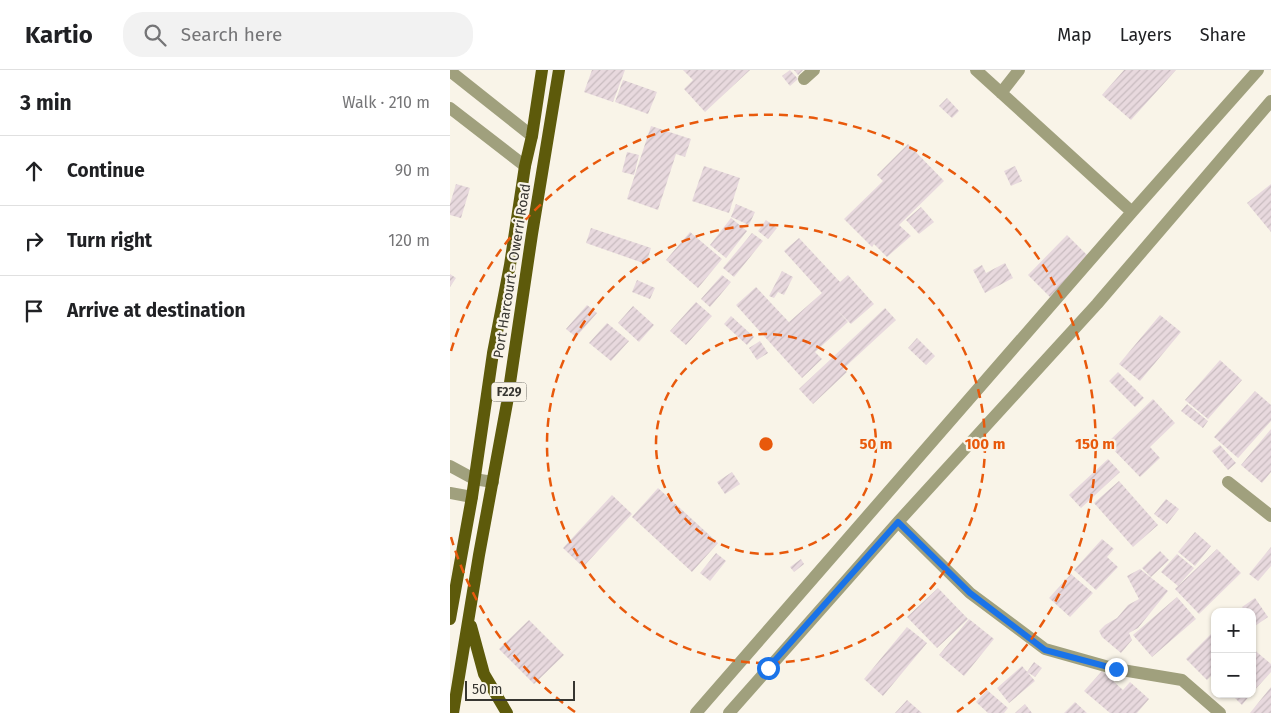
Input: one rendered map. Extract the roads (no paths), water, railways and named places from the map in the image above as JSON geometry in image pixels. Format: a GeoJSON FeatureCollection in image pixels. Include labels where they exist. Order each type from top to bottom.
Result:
{"type":"FeatureCollection","features":[{"type":"Feature","properties":{"kind":"main road","name":"Port Harcourt - Owerri Road"},"geometry":{"type":"LineString","coordinates":[[450,620],[452,598],[472,497],[493,353],[510,265],[524,166],[532,136],[542,70]]}},
{"type":"Feature","properties":{"kind":"main road","name":"Port Harcourt - Owerri Road"},"geometry":{"type":"LineString","coordinates":[[453,713],[507,403],[559,70]]}},
{"type":"Feature","properties":{"kind":"main road"},"geometry":{"type":"LineString","coordinates":[[470,620],[484,674],[507,713]]}},
{"type":"Feature","properties":{"kind":"street"},"geometry":{"type":"LineString","coordinates":[[804,79],[814,70]]}},
{"type":"Feature","properties":{"kind":"street"},"geometry":{"type":"LineString","coordinates":[[976,70],[1132,212]]}},
{"type":"Feature","properties":{"kind":"street"},"geometry":{"type":"LineString","coordinates":[[1001,93],[1019,70]]}},
{"type":"Feature","properties":{"kind":"street"},"geometry":{"type":"LineString","coordinates":[[696,713],[1258,70]]}},
{"type":"Feature","properties":{"kind":"street"},"geometry":{"type":"LineString","coordinates":[[450,71],[532,136]]}},
{"type":"Feature","properties":{"kind":"street"},"geometry":{"type":"LineString","coordinates":[[729,713],[898,522],[1266,117],[1271,101]]}},
{"type":"Feature","properties":{"kind":"street"},"geometry":{"type":"LineString","coordinates":[[450,108],[524,166]]}},
{"type":"Feature","properties":{"kind":"street"},"geometry":{"type":"LineString","coordinates":[[450,466],[474,479],[492,482]]}},
{"type":"Feature","properties":{"kind":"street"},"geometry":{"type":"LineString","coordinates":[[1228,482],[1271,516]]}},
{"type":"Feature","properties":{"kind":"street"},"geometry":{"type":"LineString","coordinates":[[450,492],[472,497]]}},
{"type":"Feature","properties":{"kind":"street"},"geometry":{"type":"LineString","coordinates":[[898,522],[970,593],[1045,650],[1116,669],[1182,680],[1220,713]]}}]}
